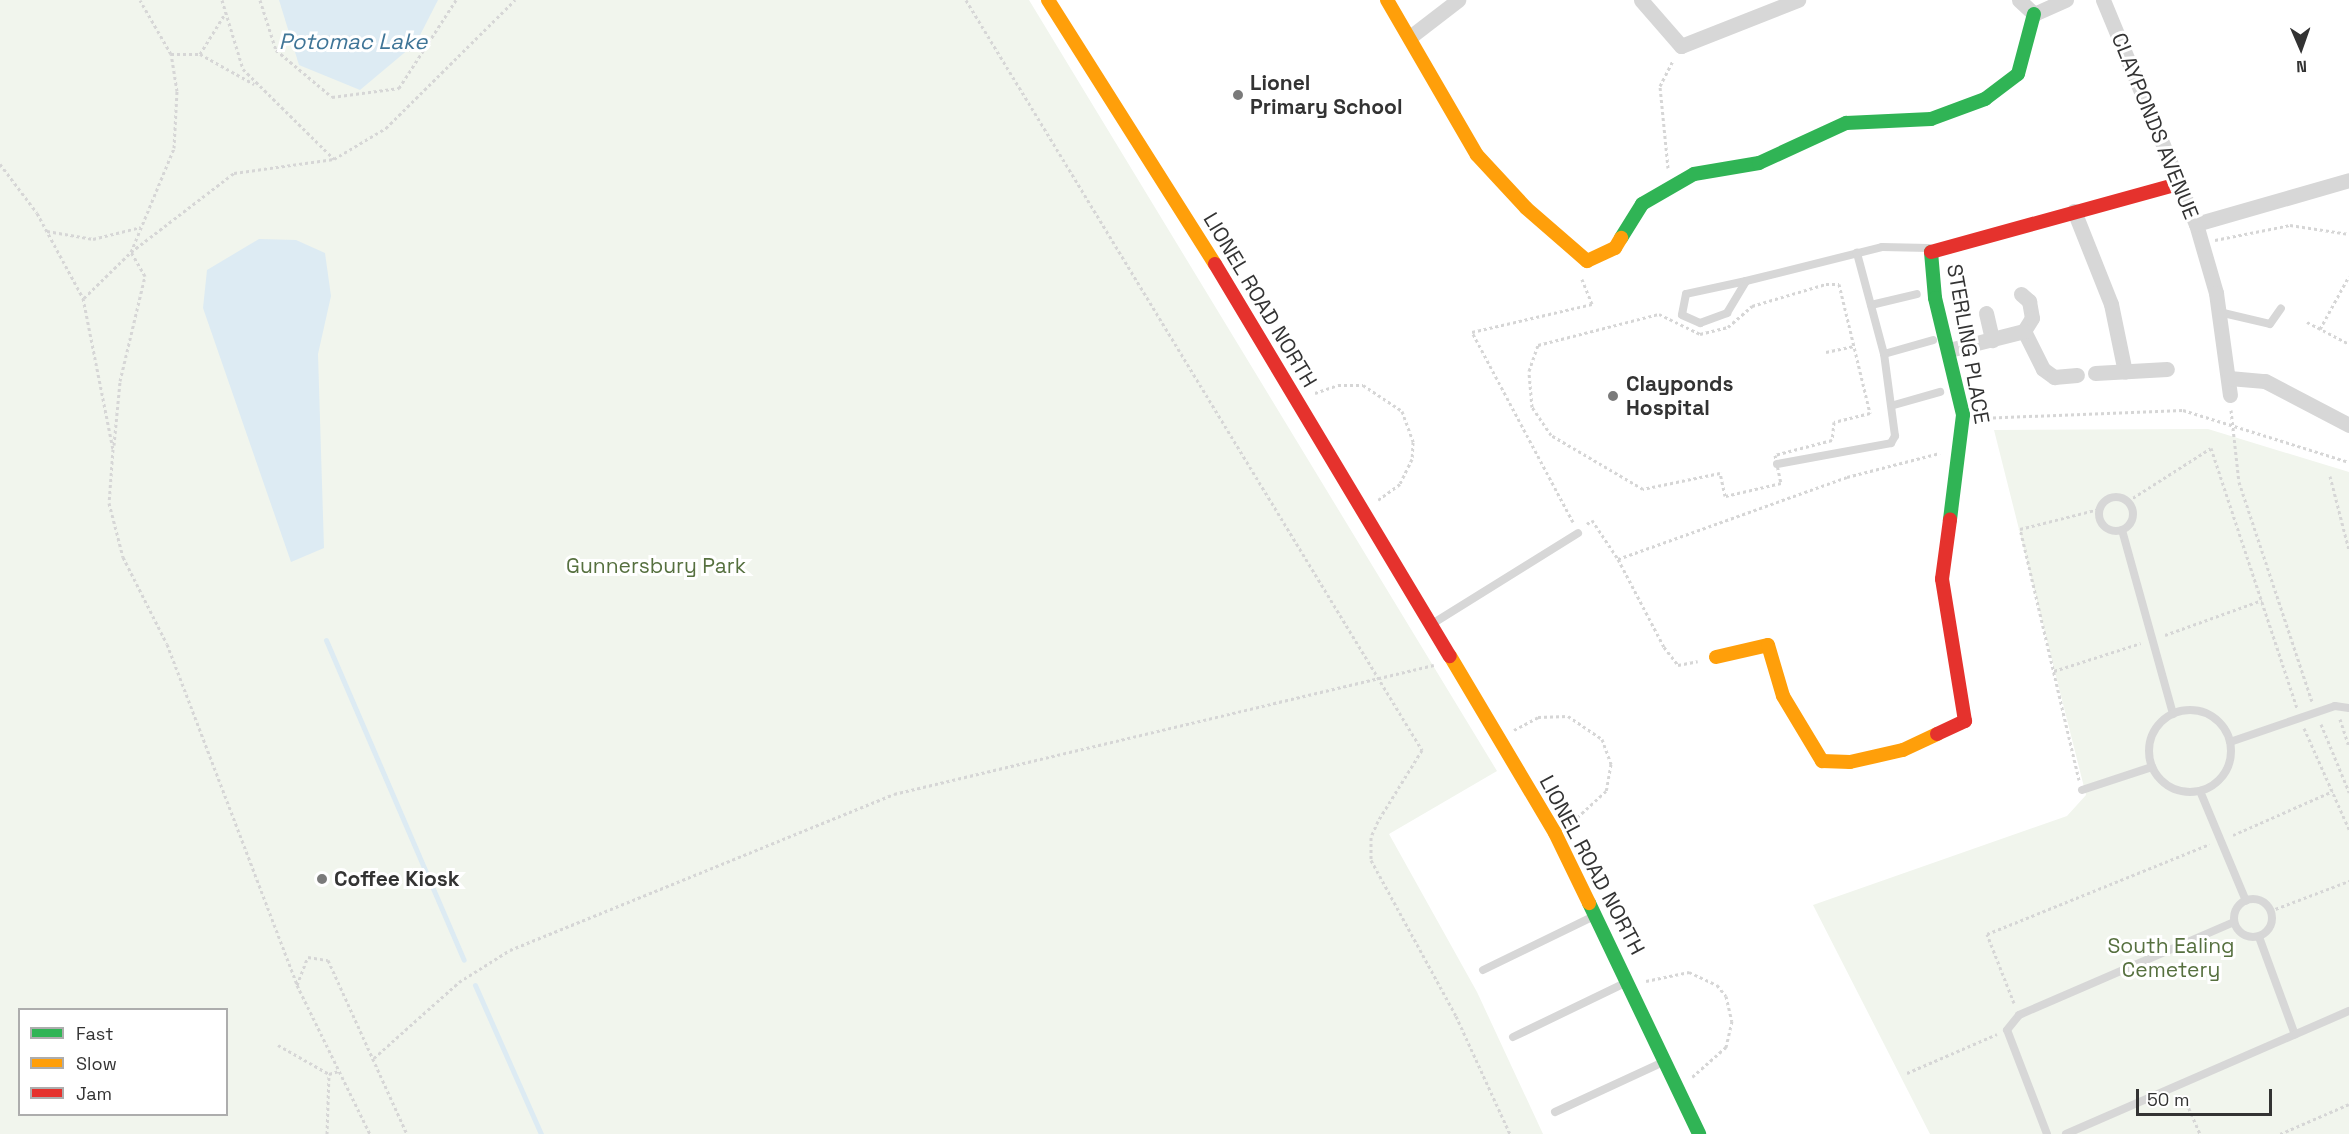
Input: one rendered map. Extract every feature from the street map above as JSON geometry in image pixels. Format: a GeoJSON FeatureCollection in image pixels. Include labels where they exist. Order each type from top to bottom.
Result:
{"type":"FeatureCollection","features":[{"type":"Feature","properties":{"kind":"street","name":"LIONEL ROAD NORTH"},"geometry":{"type":"LineString","coordinates":[[1048,0],[1298,403],[1454,660],[1555,833],[1667,1060],[1695,1133]]}},
{"type":"Feature","properties":{"kind":"street"},"geometry":{"type":"LineString","coordinates":[[1387,0],[1477,155],[1526,208],[1587,261],[1615,248],[1642,204],[1670,185],[1694,174],[1759,163],[1846,123],[1931,119],[1985,99],[2018,74],[2034,14]]}},
{"type":"Feature","properties":{"kind":"street"},"geometry":{"type":"LineString","coordinates":[[1410,37],[1458,0]]}},
{"type":"Feature","properties":{"kind":"street"},"geometry":{"type":"LineString","coordinates":[[1641,0],[1681,46],[1798,0]]}},
{"type":"Feature","properties":{"kind":"street"},"geometry":{"type":"LineString","coordinates":[[2019,0],[2034,14]]}},
{"type":"Feature","properties":{"kind":"street"},"geometry":{"type":"LineString","coordinates":[[2034,14],[2066,0]]}},
{"type":"Feature","properties":{"kind":"street","name":"CLAYPONDS AVENUE"},"geometry":{"type":"LineString","coordinates":[[2103,0],[2182,183],[2196,224],[2219,312],[2229,378],[2230,401]]}},
{"type":"Feature","properties":{"kind":"street"},"geometry":{"type":"LineString","coordinates":[[2196,224],[2349,180]]}},
{"type":"Feature","properties":{"kind":"street"},"geometry":{"type":"LineString","coordinates":[[1931,248],[2182,183]]}},
{"type":"Feature","properties":{"kind":"street"},"geometry":{"type":"LineString","coordinates":[[2074,211],[2111,304],[2125,372]]}},
{"type":"Feature","properties":{"kind":"street","name":"STERLING PLACE"},"geometry":{"type":"LineString","coordinates":[[1716,657],[1768,645],[1783,696],[1822,761],[1850,762],[1903,750],[1965,721],[1942,579],[1962,451],[1963,415],[1935,298],[1931,248]]}},
{"type":"Feature","properties":{"kind":"street"},"geometry":{"type":"LineString","coordinates":[[1949,351],[2024,332],[2032,318],[2029,302],[2021,294]]}},
{"type":"Feature","properties":{"kind":"street"},"geometry":{"type":"LineString","coordinates":[[1986,313],[1992,340]]}},
{"type":"Feature","properties":{"kind":"street"},"geometry":{"type":"LineString","coordinates":[[2024,332],[2048,375],[2077,375]]}},
{"type":"Feature","properties":{"kind":"street"},"geometry":{"type":"LineString","coordinates":[[2095,373],[2167,369]]}},
{"type":"Feature","properties":{"kind":"street"},"geometry":{"type":"LineString","coordinates":[[2229,378],[2265,381],[2349,425]]}},
{"type":"Feature","properties":{"kind":"lane"},"geometry":{"type":"LineString","coordinates":[[1746,281],[1727,313],[1690,323],[1682,315],[1686,294],[1857,253],[1904,245],[1931,248]]}},
{"type":"Feature","properties":{"kind":"lane"},"geometry":{"type":"LineString","coordinates":[[1777,464],[1891,442],[1898,427],[1884,354],[1857,253]]}},
{"type":"Feature","properties":{"kind":"lane"},"geometry":{"type":"LineString","coordinates":[[1871,305],[1917,294]]}},
{"type":"Feature","properties":{"kind":"lane"},"geometry":{"type":"LineString","coordinates":[[2219,312],[2270,324],[2281,308]]}},
{"type":"Feature","properties":{"kind":"lane"},"geometry":{"type":"LineString","coordinates":[[1884,354],[1933,340]]}},
{"type":"Feature","properties":{"kind":"lane"},"geometry":{"type":"LineString","coordinates":[[1894,405],[1940,392]]}},
{"type":"Feature","properties":{"kind":"lane"},"geometry":{"type":"LineString","coordinates":[[2109,498],[2128,501],[2133,517],[2122,530],[2103,525],[2099,509],[2109,498]]}},
{"type":"Feature","properties":{"kind":"lane"},"geometry":{"type":"LineString","coordinates":[[2122,530],[2173,714]]}},
{"type":"Feature","properties":{"kind":"lane"},"geometry":{"type":"LineString","coordinates":[[1432,625],[1578,533]]}},
{"type":"Feature","properties":{"kind":"lane"},"geometry":{"type":"LineString","coordinates":[[2230,742],[2335,706],[2349,708]]}},
{"type":"Feature","properties":{"kind":"lane"},"geometry":{"type":"LineString","coordinates":[[2198,711],[2211,716],[2230,742],[2227,769],[2200,791],[2181,791],[2164,783],[2152,767],[2150,741],[2173,714],[2198,711]]}},
{"type":"Feature","properties":{"kind":"lane"},"geometry":{"type":"LineString","coordinates":[[2082,790],[2152,767]]}},
{"type":"Feature","properties":{"kind":"lane"},"geometry":{"type":"LineString","coordinates":[[2200,791],[2246,901]]}},
{"type":"Feature","properties":{"kind":"lane"},"geometry":{"type":"LineString","coordinates":[[2246,901],[2264,903],[2270,912],[2269,928],[2259,936],[2241,933],[2234,922],[2237,908],[2246,901]]}},
{"type":"Feature","properties":{"kind":"lane"},"geometry":{"type":"LineString","coordinates":[[1484,970],[1596,915]]}},
{"type":"Feature","properties":{"kind":"lane"},"geometry":{"type":"LineString","coordinates":[[2047,1134],[2007,1030],[2019,1015],[2234,922]]}},
{"type":"Feature","properties":{"kind":"lane"},"geometry":{"type":"LineString","coordinates":[[2259,936],[2295,1035]]}},
{"type":"Feature","properties":{"kind":"lane"},"geometry":{"type":"LineString","coordinates":[[1513,1037],[1631,985]]}},
{"type":"Feature","properties":{"kind":"lane"},"geometry":{"type":"LineString","coordinates":[[2066,1134],[2349,1011]]}},
{"type":"Feature","properties":{"kind":"lane"},"geometry":{"type":"LineString","coordinates":[[1555,1112],[1667,1060]]}},
{"type":"Feature","properties":{"kind":"path"},"geometry":{"type":"LineString","coordinates":[[131,252],[174,148],[177,91],[171,54],[140,0]]}},
{"type":"Feature","properties":{"kind":"path"},"geometry":{"type":"LineString","coordinates":[[222,0],[243,69],[255,84],[333,159]]}},
{"type":"Feature","properties":{"kind":"path"},"geometry":{"type":"LineString","coordinates":[[260,0],[276,50],[332,98],[399,88],[456,0]]}},
{"type":"Feature","properties":{"kind":"path"},"geometry":{"type":"LineString","coordinates":[[83,298],[131,252],[234,173],[333,159],[386,128],[515,0]]}},
{"type":"Feature","properties":{"kind":"path"},"geometry":{"type":"LineString","coordinates":[[966,0],[1422,750],[1374,829],[1371,860],[1456,1016],[1510,1134]]}},
{"type":"Feature","properties":{"kind":"path"},"geometry":{"type":"LineString","coordinates":[[200,54],[226,12]]}},
{"type":"Feature","properties":{"kind":"path"},"geometry":{"type":"LineString","coordinates":[[1670,185],[1660,86],[1681,46]]}},
{"type":"Feature","properties":{"kind":"path"},"geometry":{"type":"LineString","coordinates":[[171,54],[200,54],[255,84]]}},
{"type":"Feature","properties":{"kind":"path"},"geometry":{"type":"LineString","coordinates":[[0,164],[47,231],[83,298],[113,449]]}},
{"type":"Feature","properties":{"kind":"path"},"geometry":{"type":"LineString","coordinates":[[2202,243],[2290,225],[2349,234]]}},
{"type":"Feature","properties":{"kind":"path"},"geometry":{"type":"LineString","coordinates":[[47,231],[93,239],[141,227]]}},
{"type":"Feature","properties":{"kind":"path"},"geometry":{"type":"LineString","coordinates":[[131,252],[145,276],[120,381],[108,503],[123,556],[167,644],[297,985],[370,1134]]}},
{"type":"Feature","properties":{"kind":"path"},"geometry":{"type":"LineString","coordinates":[[1587,261],[1582,278],[1592,304],[1472,333],[1578,533],[1592,520],[1618,559],[1645,617],[1678,665],[1716,657]]}},
{"type":"Feature","properties":{"kind":"path"},"geometry":{"type":"LineString","coordinates":[[2320,329],[2349,276]]}},
{"type":"Feature","properties":{"kind":"path"},"geometry":{"type":"LineString","coordinates":[[1835,283],[1854,346],[1870,413],[1834,422],[1832,440],[1775,455],[1782,483],[1725,496],[1720,473],[1665,487],[1634,484],[1539,422],[1528,393],[1533,352],[1538,345],[1659,314],[1700,334],[1728,327],[1752,306],[1835,283]]}},
{"type":"Feature","properties":{"kind":"path"},"geometry":{"type":"LineString","coordinates":[[2307,322],[2349,344]]}},
{"type":"Feature","properties":{"kind":"path"},"geometry":{"type":"LineString","coordinates":[[1826,352],[1854,346]]}},
{"type":"Feature","properties":{"kind":"path"},"geometry":{"type":"LineString","coordinates":[[1298,403],[1351,384],[1377,390],[1402,411],[1413,442],[1407,473],[1400,484],[1361,510]]}},
{"type":"Feature","properties":{"kind":"path"},"geometry":{"type":"LineString","coordinates":[[2230,401],[2239,482],[2316,712],[2349,792]]}},
{"type":"Feature","properties":{"kind":"path"},"geometry":{"type":"LineString","coordinates":[[1976,419],[2183,410],[2349,462]]}},
{"type":"Feature","properties":{"kind":"path"},"geometry":{"type":"LineString","coordinates":[[2128,501],[2211,448],[2300,718],[2349,829]]}},
{"type":"Feature","properties":{"kind":"path"},"geometry":{"type":"LineString","coordinates":[[1618,559],[1847,477],[1962,451]]}},
{"type":"Feature","properties":{"kind":"path"},"geometry":{"type":"LineString","coordinates":[[2330,476],[2349,550]]}},
{"type":"Feature","properties":{"kind":"path"},"geometry":{"type":"LineString","coordinates":[[2082,790],[2020,529],[2099,509]]}},
{"type":"Feature","properties":{"kind":"path"},"geometry":{"type":"LineString","coordinates":[[374,1058],[459,982],[510,950],[894,794],[1454,660]]}},
{"type":"Feature","properties":{"kind":"path"},"geometry":{"type":"LineString","coordinates":[[2335,706],[2349,746]]}},
{"type":"Feature","properties":{"kind":"path"},"geometry":{"type":"LineString","coordinates":[[1500,739],[1551,715],[1580,720],[1602,739],[1611,764],[1605,791],[1588,812],[1555,833]]}},
{"type":"Feature","properties":{"kind":"path"},"geometry":{"type":"LineString","coordinates":[[2019,1015],[1987,933],[2222,839],[2333,791]]}},
{"type":"Feature","properties":{"kind":"path"},"geometry":{"type":"LineString","coordinates":[[2270,912],[2349,881]]}},
{"type":"Feature","properties":{"kind":"path"},"geometry":{"type":"LineString","coordinates":[[297,985],[308,957],[328,960],[407,1134]]}},
{"type":"Feature","properties":{"kind":"path"},"geometry":{"type":"LineString","coordinates":[[1631,985],[1662,974],[1689,972],[1717,985],[1726,996],[1732,1021],[1726,1047],[1716,1061],[1678,1085]]}},
{"type":"Feature","properties":{"kind":"path"},"geometry":{"type":"LineString","coordinates":[[1907,1073],[2007,1030]]}},
{"type":"Feature","properties":{"kind":"path"},"geometry":{"type":"LineString","coordinates":[[278,1045],[329,1074],[340,1071]]}},
{"type":"Feature","properties":{"kind":"path"},"geometry":{"type":"LineString","coordinates":[[327,1134],[329,1074]]}},
{"type":"Feature","properties":{"kind":"path"},"geometry":{"type":"LineString","coordinates":[[2178,1085],[2200,1134]]}},
{"type":"Feature","properties":{"kind":"path"},"geometry":{"type":"LineString","coordinates":[[2280,1134],[2349,1104]]}},
{"type":"Feature","properties":{"kind":"green space","name":"Gunnersbury Park"},"geometry":{"type":"Polygon","coordinates":[[[0,0],[1029,0],[1497,771],[1389,834],[1477,992],[1543,1134],[0,1134],[0,0]]]}},
{"type":"Feature","properties":{"kind":"green space","name":"South Ealing Cemetery"},"geometry":{"type":"Polygon","coordinates":[[[2208,429],[2349,472],[2349,1134],[1930,1134],[1813,905],[2067,816],[2086,795],[1994,430],[2208,429]]]}},
{"type":"Feature","properties":{"kind":"water","name":"Potomac Lake"},"geometry":{"type":"Polygon","coordinates":[[[279,0],[438,0],[416,43],[360,90],[299,65],[279,0]]]}},
{"type":"Feature","properties":{"kind":"water"},"geometry":{"type":"Polygon","coordinates":[[[259,239],[296,240],[325,253],[331,296],[318,354],[324,548],[291,562],[203,308],[207,270],[259,239]]]}},
{"type":"Feature","properties":{"kind":"waterway"},"geometry":{"type":"LineString","coordinates":[[326,640],[464,960]]}},
{"type":"Feature","properties":{"kind":"waterway"},"geometry":{"type":"LineString","coordinates":[[475,985],[541,1134]]}},
{"type":"Feature","properties":{"kind":"traffic: fast"},"geometry":{"type":"LineString","coordinates":[[1621,238],[1642,204],[1694,174],[1759,163],[1846,123],[1931,119],[1985,99],[2018,74],[2034,14]]}},
{"type":"Feature","properties":{"kind":"traffic: fast"},"geometry":{"type":"LineString","coordinates":[[1931,252],[1935,298],[1963,415],[1950,520]]}},
{"type":"Feature","properties":{"kind":"traffic: fast"},"geometry":{"type":"LineString","coordinates":[[1589,903],[1699,1134]]}},
{"type":"Feature","properties":{"kind":"traffic: slow"},"geometry":{"type":"LineString","coordinates":[[1048,0],[1215,264]]}},
{"type":"Feature","properties":{"kind":"traffic: slow"},"geometry":{"type":"LineString","coordinates":[[1387,0],[1477,155],[1526,208],[1587,261],[1615,248],[1621,238]]}},
{"type":"Feature","properties":{"kind":"traffic: slow"},"geometry":{"type":"LineString","coordinates":[[1716,657],[1768,645],[1783,696],[1822,761],[1850,762],[1903,750],[1937,734]]}},
{"type":"Feature","properties":{"kind":"traffic: slow"},"geometry":{"type":"LineString","coordinates":[[1450,656],[1555,833],[1589,903]]}},
{"type":"Feature","properties":{"kind":"traffic: jam"},"geometry":{"type":"LineString","coordinates":[[1931,252],[2182,183]]}},
{"type":"Feature","properties":{"kind":"traffic: jam"},"geometry":{"type":"LineString","coordinates":[[1215,264],[1450,656]]}},
{"type":"Feature","properties":{"kind":"traffic: jam"},"geometry":{"type":"LineString","coordinates":[[1937,734],[1965,721],[1942,579],[1950,520]]}},
{"type":"Feature","properties":{"kind":"place","name":"Lionel Primary School"},"geometry":{"type":"Point","coordinates":[1238,95]}},
{"type":"Feature","properties":{"kind":"place","name":"Clayponds Hospital"},"geometry":{"type":"Point","coordinates":[1613,396]}},
{"type":"Feature","properties":{"kind":"place","name":"Coffee Kiosk"},"geometry":{"type":"Point","coordinates":[322,879]}}]}
